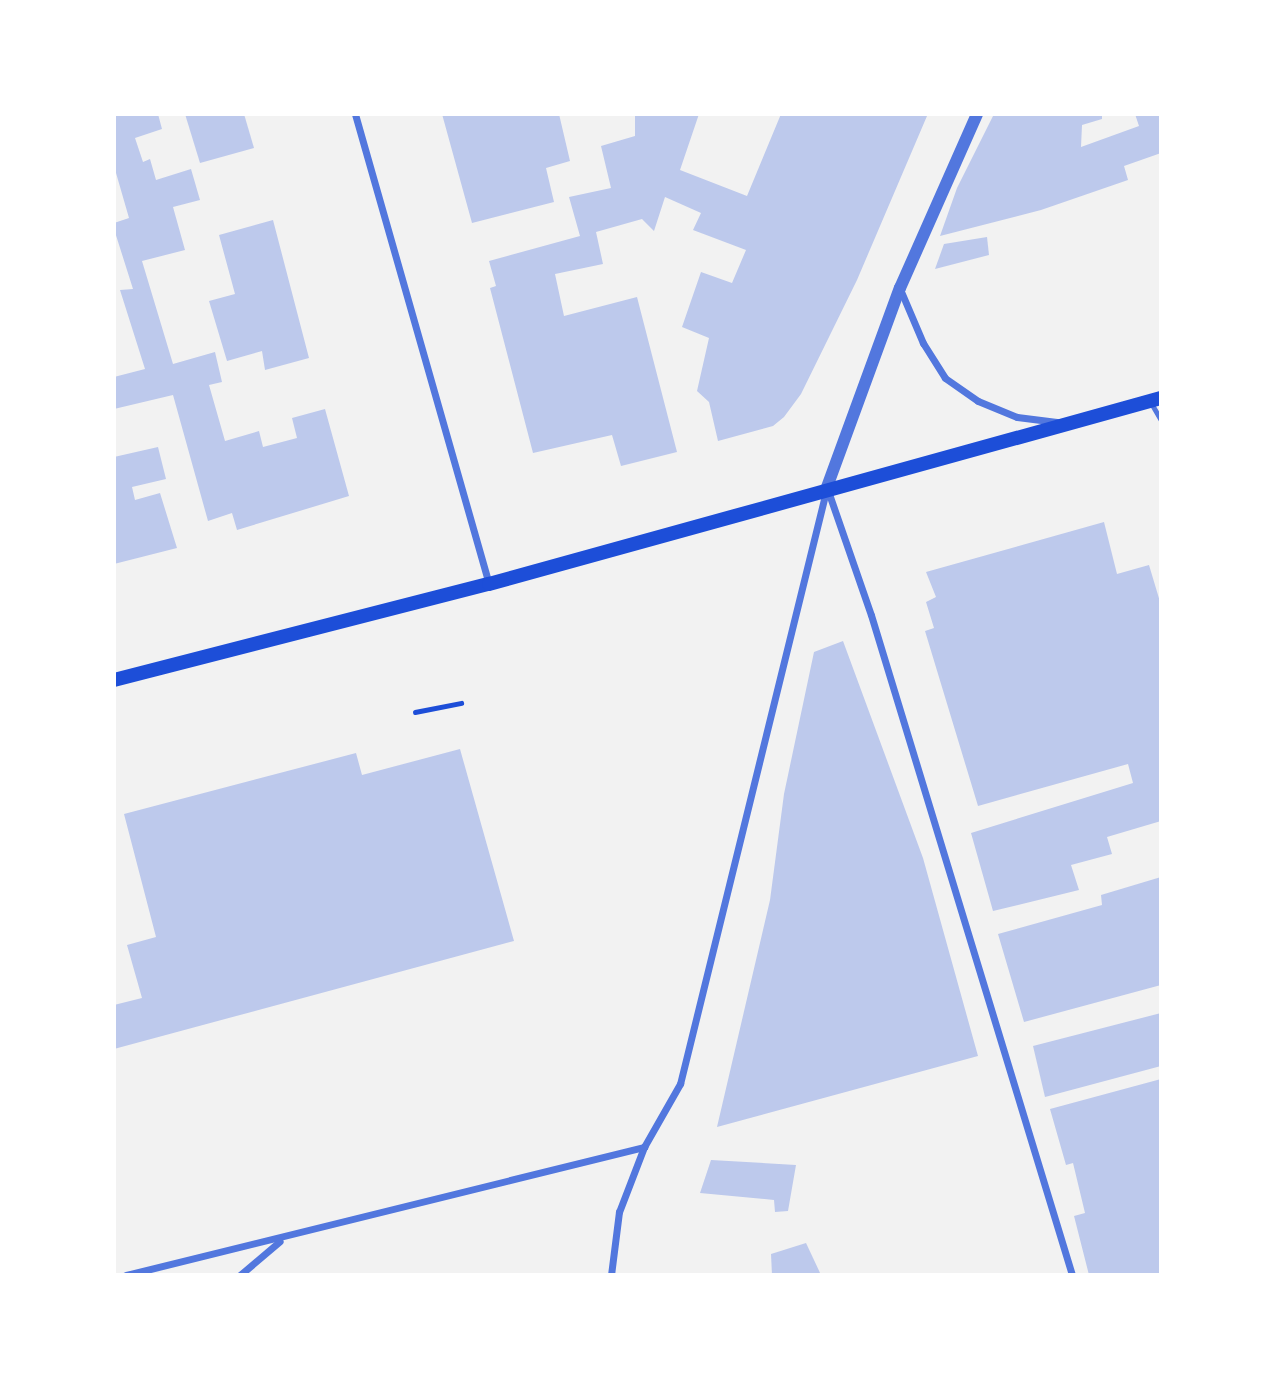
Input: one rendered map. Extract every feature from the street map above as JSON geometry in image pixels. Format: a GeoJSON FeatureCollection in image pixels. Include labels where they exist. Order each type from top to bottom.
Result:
{"type":"FeatureCollection","features":[{"type":"Feature","properties":{"kind":"main road"},"geometry":{"type":"LineString","coordinates":[[114,680],[489,584],[827,487],[1155,399]]}},
{"type":"Feature","properties":{"kind":"street"},"geometry":{"type":"LineString","coordinates":[[355,114],[489,584]]}},
{"type":"Feature","properties":{"kind":"street"},"geometry":{"type":"LineString","coordinates":[[611,1275],[619,1212],[644,1147],[680,1084],[827,487],[900,288],[977,114]]}},
{"type":"Feature","properties":{"kind":"street"},"geometry":{"type":"LineString","coordinates":[[900,288],[923,343],[945,378],[978,401],[1017,417],[1073,421]]}},
{"type":"Feature","properties":{"kind":"street"},"geometry":{"type":"LineString","coordinates":[[827,487],[871,615],[1072,1275]]}},
{"type":"Feature","properties":{"kind":"street"},"geometry":{"type":"LineString","coordinates":[[126,1275],[644,1147]]}},
{"type":"Feature","properties":{"kind":"street"},"geometry":{"type":"LineString","coordinates":[[240,1275],[283,1238]]}},
{"type":"Feature","properties":{"kind":"lane"},"geometry":{"type":"LineString","coordinates":[[1155,399],[1161,420]]}},
{"type":"Feature","properties":{"kind":"path"},"geometry":{"type":"LineString","coordinates":[[415,712],[461,703]]}},
{"type":"Feature","properties":{"kind":"building"},"geometry":{"type":"Polygon","coordinates":[[[114,114],[158,114],[162,129],[135,138],[143,162],[150,159],[156,180],[191,169],[200,200],[173,207],[185,250],[142,261],[173,364],[215,352],[222,382],[209,385],[225,441],[259,431],[263,447],[297,438],[292,418],[325,409],[349,496],[237,530],[232,513],[208,521],[173,395],[114,409],[114,377],[145,369],[120,290],[133,289],[114,229],[114,223],[129,218],[114,166],[114,114]]]}},
{"type":"Feature","properties":{"kind":"building"},"geometry":{"type":"Polygon","coordinates":[[[185,114],[244,114],[254,148],[200,163],[185,114]]]}},
{"type":"Feature","properties":{"kind":"building"},"geometry":{"type":"Polygon","coordinates":[[[442,114],[559,114],[570,161],[546,168],[554,202],[472,223],[442,114]]]}},
{"type":"Feature","properties":{"kind":"building"},"geometry":{"type":"Polygon","coordinates":[[[635,114],[699,114],[680,170],[747,196],[781,114],[927,116],[857,280],[801,394],[784,417],[773,426],[718,441],[709,402],[697,391],[709,338],[682,327],[701,272],[732,283],[746,250],[693,230],[701,213],[665,197],[654,231],[642,219],[596,232],[603,264],[555,274],[564,316],[637,297],[677,452],[621,466],[612,435],[533,453],[490,288],[496,286],[489,261],[580,236],[569,197],[611,188],[601,146],[635,136],[635,114]]]}},
{"type":"Feature","properties":{"kind":"building"},"geometry":{"type":"Polygon","coordinates":[[[994,114],[1102,114],[1102,119],[1082,125],[1081,147],[1139,126],[1135,114],[1161,114],[1161,153],[1124,166],[1128,180],[1041,210],[940,236],[957,188],[994,114]]]}},
{"type":"Feature","properties":{"kind":"building"},"geometry":{"type":"Polygon","coordinates":[[[273,220],[309,358],[265,370],[262,351],[227,361],[209,301],[235,294],[219,235],[273,220]]]}},
{"type":"Feature","properties":{"kind":"building"},"geometry":{"type":"Polygon","coordinates":[[[987,237],[989,255],[935,269],[944,244],[987,237]]]}},
{"type":"Feature","properties":{"kind":"building"},"geometry":{"type":"Polygon","coordinates":[[[158,447],[166,479],[132,487],[135,500],[160,493],[177,548],[114,564],[114,457],[158,447]]]}},
{"type":"Feature","properties":{"kind":"building"},"geometry":{"type":"Polygon","coordinates":[[[1104,522],[1117,574],[1149,565],[1161,605],[1161,821],[1107,837],[1112,854],[1071,865],[1079,890],[993,911],[971,833],[1133,783],[1128,764],[978,806],[925,631],[934,628],[926,602],[936,597],[926,572],[1104,522]]]}},
{"type":"Feature","properties":{"kind":"building"},"geometry":{"type":"Polygon","coordinates":[[[843,641],[923,858],[978,1056],[717,1127],[770,900],[784,794],[814,652],[843,641]]]}},
{"type":"Feature","properties":{"kind":"building"},"geometry":{"type":"Polygon","coordinates":[[[460,749],[514,941],[114,1049],[114,1005],[142,998],[127,945],[156,937],[124,814],[356,753],[362,775],[460,749]]]}},
{"type":"Feature","properties":{"kind":"building"},"geometry":{"type":"Polygon","coordinates":[[[1161,877],[1161,985],[1024,1022],[998,934],[1102,905],[1101,895],[1161,877]]]}},
{"type":"Feature","properties":{"kind":"building"},"geometry":{"type":"Polygon","coordinates":[[[1161,1013],[1161,1066],[1045,1097],[1033,1046],[1161,1013]]]}},
{"type":"Feature","properties":{"kind":"building"},"geometry":{"type":"Polygon","coordinates":[[[1161,1079],[1161,1275],[1089,1275],[1074,1216],[1085,1213],[1073,1163],[1066,1165],[1050,1109],[1161,1079]]]}},
{"type":"Feature","properties":{"kind":"building"},"geometry":{"type":"Polygon","coordinates":[[[711,1160],[796,1165],[788,1211],[775,1212],[774,1200],[700,1193],[711,1160]]]}},
{"type":"Feature","properties":{"kind":"building"},"geometry":{"type":"Polygon","coordinates":[[[806,1243],[821,1275],[772,1275],[771,1254],[806,1243]]]}}]}
